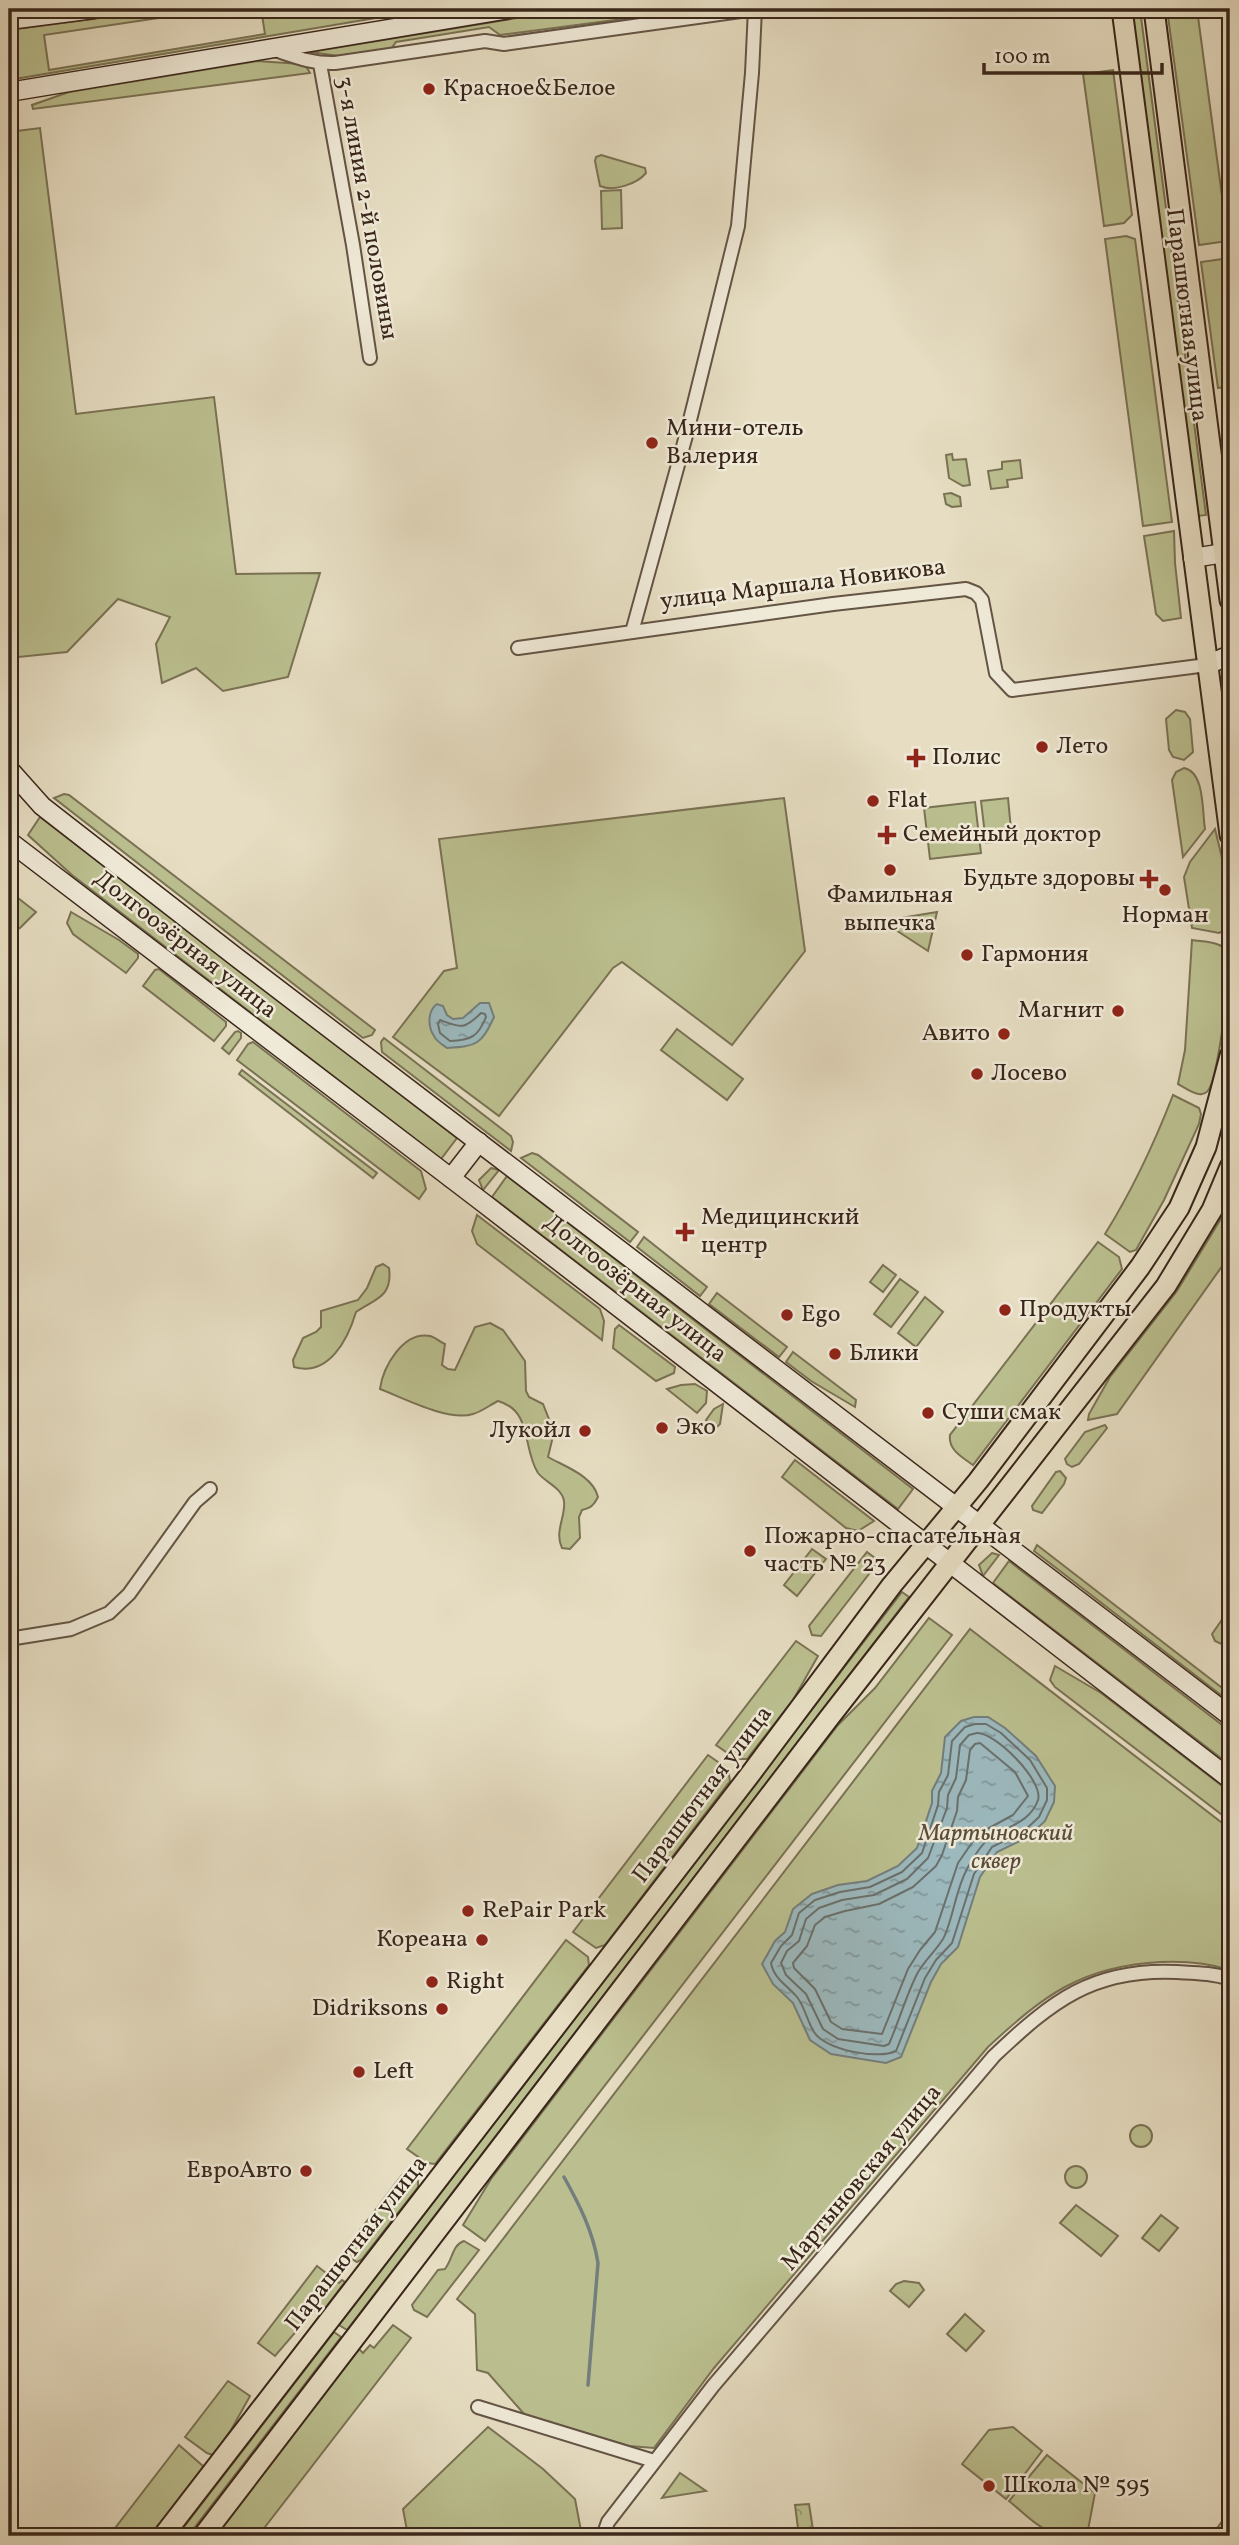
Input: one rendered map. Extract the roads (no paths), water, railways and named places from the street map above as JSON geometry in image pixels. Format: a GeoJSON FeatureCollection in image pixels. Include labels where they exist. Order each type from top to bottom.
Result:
{"type":"FeatureCollection","features":[{"type":"Feature","properties":{"kind":"main road"},"geometry":{"type":"LineString","coordinates":[[9,20],[94,9]]}},
{"type":"Feature","properties":{"kind":"main road"},"geometry":{"type":"LineString","coordinates":[[9,92],[510,9]]}},
{"type":"Feature","properties":{"kind":"main road","name":"Парашютная улица"},"geometry":{"type":"LineString","coordinates":[[1122,9],[1230,835]]}},
{"type":"Feature","properties":{"kind":"main road","name":"Парашютная улица"},"geometry":{"type":"LineString","coordinates":[[1154,9],[1227,553],[1230,600]]}},
{"type":"Feature","properties":{"kind":"main road"},"geometry":{"type":"LineString","coordinates":[[1193,558],[1227,553]]}},
{"type":"Feature","properties":{"kind":"main road","name":"улица Маршала Новикова"},"geometry":{"type":"LineString","coordinates":[[1207,665],[1230,655]]}},
{"type":"Feature","properties":{"kind":"main road","name":"Долгоозёрная улица"},"geometry":{"type":"LineString","coordinates":[[12,779],[53,814],[479,1142],[1230,1716]]}},
{"type":"Feature","properties":{"kind":"main road","name":"Долгоозёрная улица"},"geometry":{"type":"LineString","coordinates":[[9,841],[1230,1779]]}},
{"type":"Feature","properties":{"kind":"main road","name":"Парашютная улица"},"geometry":{"type":"LineString","coordinates":[[163,2536],[1140,1267],[1179,1208],[1206,1147],[1230,1056]]}},
{"type":"Feature","properties":{"kind":"main road"},"geometry":{"type":"LineString","coordinates":[[451,1178],[479,1142]]}},
{"type":"Feature","properties":{"kind":"main road"},"geometry":{"type":"LineString","coordinates":[[203,2536],[1166,1286],[1212,1210],[1230,1167]]}},
{"type":"Feature","properties":{"kind":"street"},"geometry":{"type":"LineString","coordinates":[[272,48],[320,64],[485,41],[504,44],[755,9],[738,226],[687,432],[632,632]]}},
{"type":"Feature","properties":{"kind":"street","name":"3-я линия 2-й половины"},"geometry":{"type":"LineString","coordinates":[[320,64],[353,245],[370,358]]}},
{"type":"Feature","properties":{"kind":"street","name":"улица Маршала Новикова"},"geometry":{"type":"LineString","coordinates":[[519,649],[846,602],[966,589],[982,600],[996,673],[1012,690],[1207,665]]}},
{"type":"Feature","properties":{"kind":"street"},"geometry":{"type":"LineString","coordinates":[[9,1639],[71,1629],[108,1613],[129,1594],[195,1502],[210,1489]]}},
{"type":"Feature","properties":{"kind":"street","name":"Мартыновская улица"},"geometry":{"type":"LineString","coordinates":[[603,2536],[608,2522],[706,2395],[994,2056],[1025,2027],[1062,1998],[1082,1987],[1121,1974],[1167,1971],[1202,1973],[1230,1979]]}},
{"type":"Feature","properties":{"kind":"street"},"geometry":{"type":"LineString","coordinates":[[478,2407],[654,2461]]}},
{"type":"Feature","properties":{"kind":"water"},"geometry":{"type":"Polygon","coordinates":[[[480,1003],[489,1003],[494,1017],[481,1039],[472,1045],[447,1048],[436,1040],[430,1019],[431,1011],[437,1004],[443,1006],[447,1015],[453,1019],[463,1018],[480,1003]]]}},
{"type":"Feature","properties":{"kind":"water"},"geometry":{"type":"Polygon","coordinates":[[[988,1717],[1005,1728],[1036,1756],[1055,1786],[1054,1802],[1045,1821],[1028,1837],[997,1852],[980,1877],[958,1947],[941,1964],[931,1982],[901,2057],[886,2063],[831,2054],[810,2040],[793,2003],[773,1984],[762,1964],[775,1941],[785,1932],[793,1909],[812,1894],[838,1885],[867,1881],[898,1866],[917,1848],[932,1803],[932,1791],[941,1773],[945,1737],[961,1721],[988,1717]]]}},
{"type":"Feature","properties":{"kind":"waterway"},"geometry":{"type":"LineString","coordinates":[[564,2177],[589,2229],[598,2263],[588,2385]]}},
{"type":"Feature","properties":{"kind":"place","name":"Красное&Белое"},"geometry":{"type":"Point","coordinates":[429,89]}},
{"type":"Feature","properties":{"kind":"place","name":"Мини-отель Валерия"},"geometry":{"type":"Point","coordinates":[652,443]}},
{"type":"Feature","properties":{"kind":"place","name":"Лето"},"geometry":{"type":"Point","coordinates":[1042,747]}},
{"type":"Feature","properties":{"kind":"place","name":"Полис"},"geometry":{"type":"Point","coordinates":[916,758]}},
{"type":"Feature","properties":{"kind":"place","name":"Flat"},"geometry":{"type":"Point","coordinates":[873,801]}},
{"type":"Feature","properties":{"kind":"place","name":"Семейный доктор"},"geometry":{"type":"Point","coordinates":[887,835]}},
{"type":"Feature","properties":{"kind":"place","name":"Фамильная выпечка"},"geometry":{"type":"Point","coordinates":[890,870]}},
{"type":"Feature","properties":{"kind":"place","name":"Будьте здоровы"},"geometry":{"type":"Point","coordinates":[1149,879]}},
{"type":"Feature","properties":{"kind":"place","name":"Норман"},"geometry":{"type":"Point","coordinates":[1165,890]}},
{"type":"Feature","properties":{"kind":"place","name":"Гармония"},"geometry":{"type":"Point","coordinates":[967,955]}},
{"type":"Feature","properties":{"kind":"place","name":"Магнит"},"geometry":{"type":"Point","coordinates":[1118,1011]}},
{"type":"Feature","properties":{"kind":"place","name":"Авито"},"geometry":{"type":"Point","coordinates":[1004,1034]}},
{"type":"Feature","properties":{"kind":"place","name":"Лосево"},"geometry":{"type":"Point","coordinates":[977,1074]}},
{"type":"Feature","properties":{"kind":"place","name":"Медицинский центр"},"geometry":{"type":"Point","coordinates":[685,1232]}},
{"type":"Feature","properties":{"kind":"place","name":"Продукты"},"geometry":{"type":"Point","coordinates":[1005,1310]}},
{"type":"Feature","properties":{"kind":"place","name":"Ego"},"geometry":{"type":"Point","coordinates":[787,1315]}},
{"type":"Feature","properties":{"kind":"place","name":"Блики"},"geometry":{"type":"Point","coordinates":[835,1354]}},
{"type":"Feature","properties":{"kind":"place","name":"Суши смак"},"geometry":{"type":"Point","coordinates":[928,1413]}},
{"type":"Feature","properties":{"kind":"place","name":"Эко"},"geometry":{"type":"Point","coordinates":[662,1428]}},
{"type":"Feature","properties":{"kind":"place","name":"Лукойл"},"geometry":{"type":"Point","coordinates":[585,1431]}},
{"type":"Feature","properties":{"kind":"place","name":"Пожарно-спасательная часть № 23"},"geometry":{"type":"Point","coordinates":[750,1551]}},
{"type":"Feature","properties":{"kind":"place","name":"RePair Park"},"geometry":{"type":"Point","coordinates":[468,1911]}},
{"type":"Feature","properties":{"kind":"place","name":"Кореана"},"geometry":{"type":"Point","coordinates":[482,1940]}},
{"type":"Feature","properties":{"kind":"place","name":"Right"},"geometry":{"type":"Point","coordinates":[432,1982]}},
{"type":"Feature","properties":{"kind":"place","name":"Didriksons"},"geometry":{"type":"Point","coordinates":[442,2009]}},
{"type":"Feature","properties":{"kind":"place","name":"Left"},"geometry":{"type":"Point","coordinates":[359,2072]}},
{"type":"Feature","properties":{"kind":"place","name":"ЕвроАвто"},"geometry":{"type":"Point","coordinates":[306,2171]}},
{"type":"Feature","properties":{"kind":"place","name":"Школа № 595"},"geometry":{"type":"Point","coordinates":[989,2486]}},
{"type":"Feature","properties":{"kind":"park label","name":"Мартыновский сквер"},"geometry":{"type":"Point","coordinates":[996,1848]}}]}
